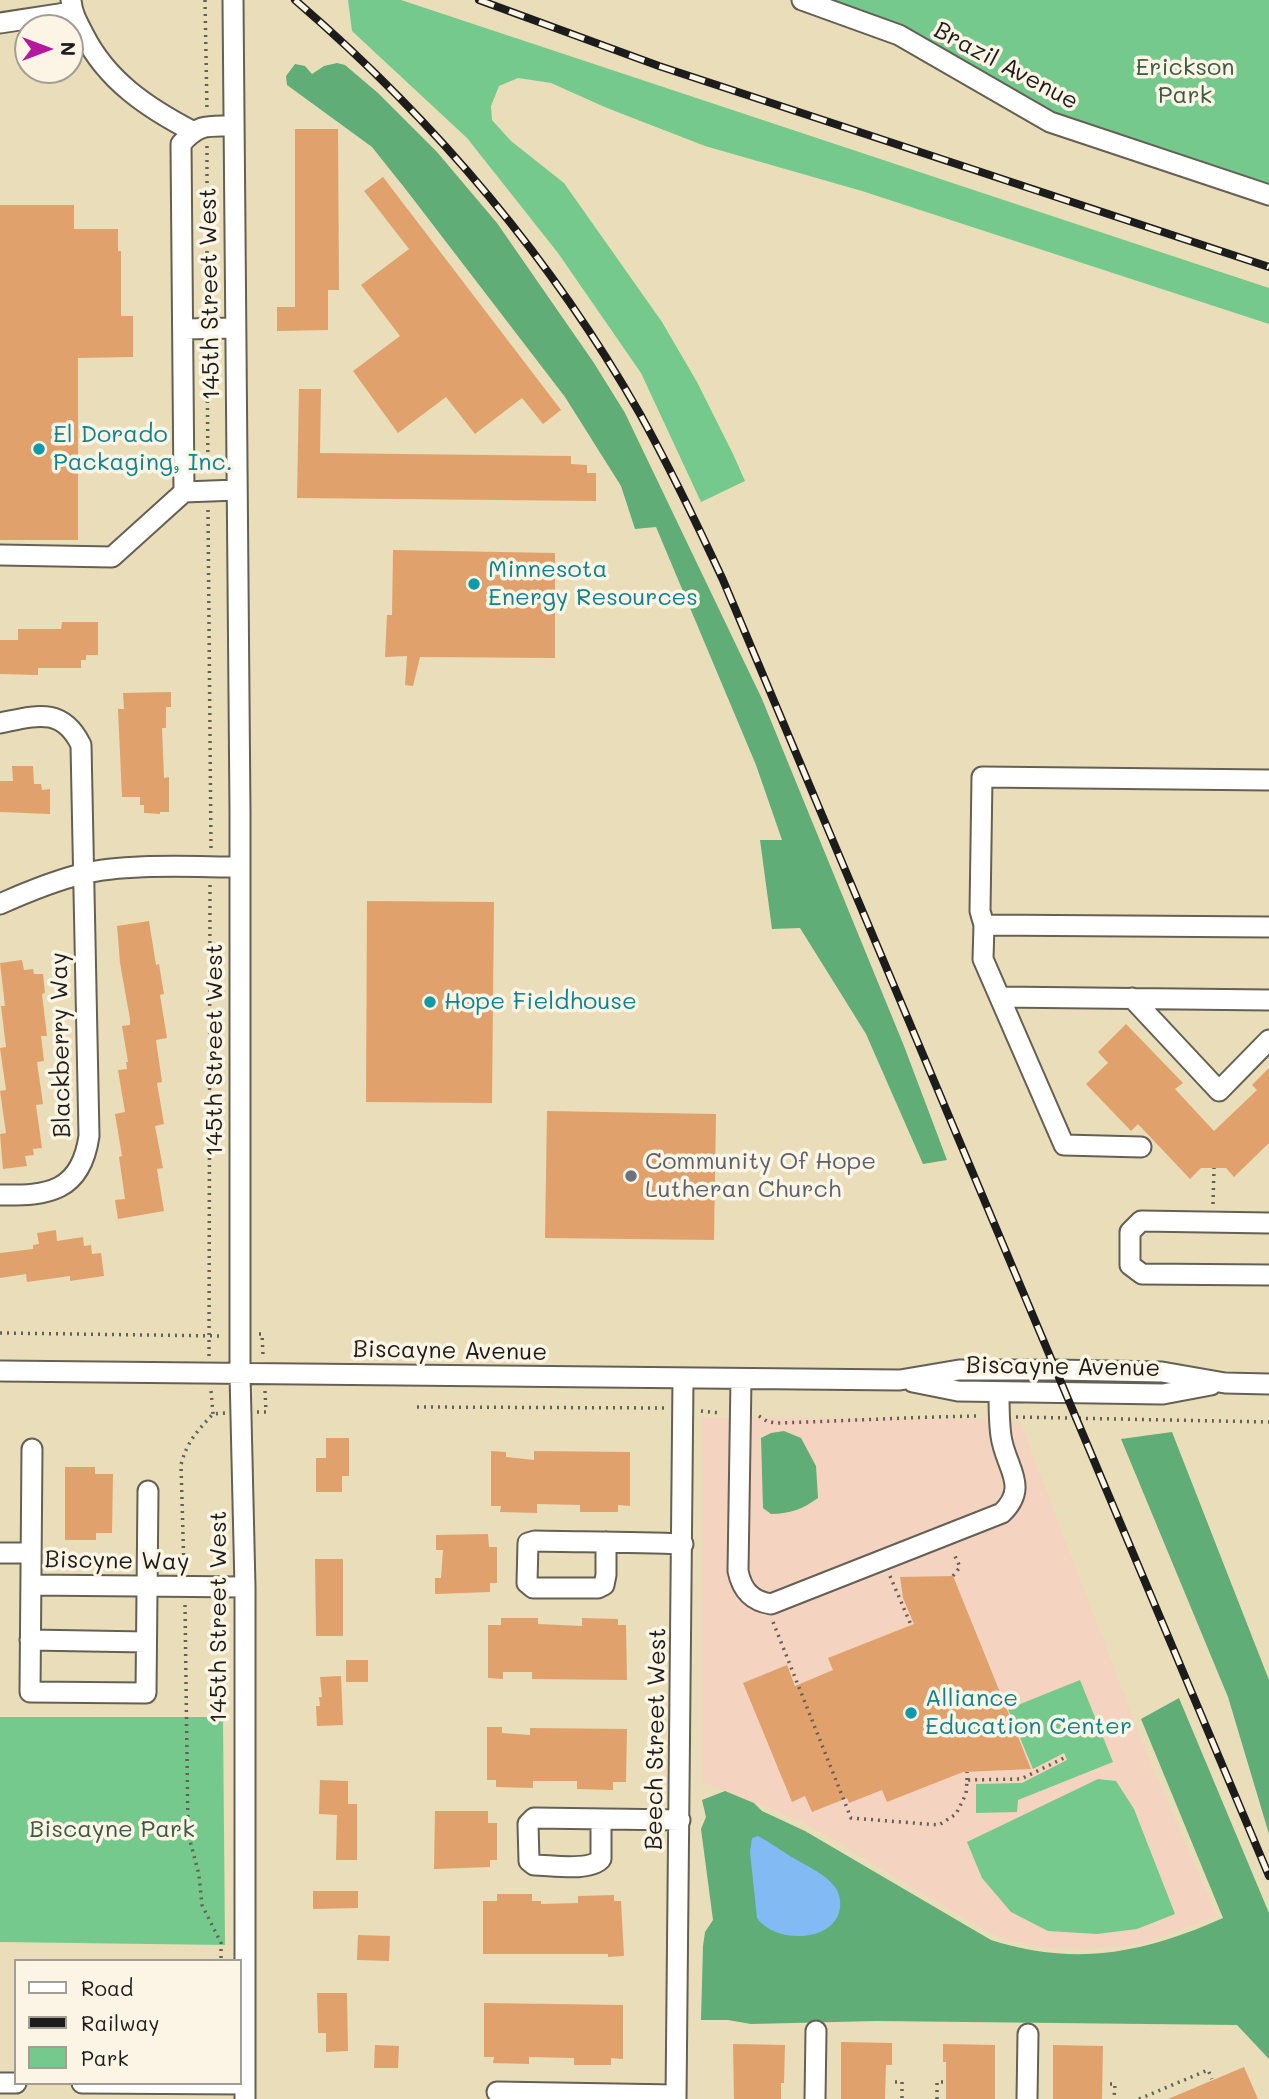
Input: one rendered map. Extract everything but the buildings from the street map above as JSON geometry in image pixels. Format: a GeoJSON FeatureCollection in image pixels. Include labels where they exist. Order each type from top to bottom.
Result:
{"type":"FeatureCollection","features":[{"type":"Feature","properties":{"kind":"street","name":"145th Street West"},"geometry":{"type":"LineString","coordinates":[[233,0],[245,2092]]}},
{"type":"Feature","properties":{"kind":"street","name":"Brazil Avenue"},"geometry":{"type":"LineString","coordinates":[[802,0],[899,35],[1050,122],[1269,195]]}},
{"type":"Feature","properties":{"kind":"street"},"geometry":{"type":"LineString","coordinates":[[853,19],[861,0]]}},
{"type":"Feature","properties":{"kind":"street"},"geometry":{"type":"LineString","coordinates":[[0,23],[72,6],[94,56],[128,92],[160,114],[200,129],[234,126]]}},
{"type":"Feature","properties":{"kind":"street"},"geometry":{"type":"LineString","coordinates":[[184,492],[181,144],[200,129]]}},
{"type":"Feature","properties":{"kind":"street"},"geometry":{"type":"LineString","coordinates":[[184,330],[235,328]]}},
{"type":"Feature","properties":{"kind":"street"},"geometry":{"type":"LineString","coordinates":[[0,555],[112,557],[184,492],[237,491]]}},
{"type":"Feature","properties":{"kind":"street","name":"Blackberry Way"},"geometry":{"type":"LineString","coordinates":[[0,723],[44,716],[64,723],[77,737],[82,757],[82,900],[89,1136],[87,1150],[75,1176],[50,1192],[37,1196],[0,1195]]}},
{"type":"Feature","properties":{"kind":"street"},"geometry":{"type":"LineString","coordinates":[[1141,1147],[1064,1145],[983,958],[984,925],[980,911],[982,777],[1269,780]]}},
{"type":"Feature","properties":{"kind":"street"},"geometry":{"type":"LineString","coordinates":[[0,904],[52,882],[84,873],[119,869],[240,867]]}},
{"type":"Feature","properties":{"kind":"street"},"geometry":{"type":"LineString","coordinates":[[984,925],[1269,928]]}},
{"type":"Feature","properties":{"kind":"street"},"geometry":{"type":"LineString","coordinates":[[1000,997],[1269,1000]]}},
{"type":"Feature","properties":{"kind":"street"},"geometry":{"type":"LineString","coordinates":[[1132,998],[1219,1091],[1269,1040]]}},
{"type":"Feature","properties":{"kind":"street"},"geometry":{"type":"LineString","coordinates":[[1269,1223],[1141,1221],[1130,1232],[1130,1265],[1142,1274],[1269,1275]]}},
{"type":"Feature","properties":{"kind":"street","name":"Biscayne Avenue"},"geometry":{"type":"LineString","coordinates":[[0,1371],[900,1380],[959,1370],[1043,1370],[1162,1372],[1225,1383],[1269,1384]]}},
{"type":"Feature","properties":{"kind":"street","name":"Beech Street West"},"geometry":{"type":"LineString","coordinates":[[676,2097],[683,1379]]}},
{"type":"Feature","properties":{"kind":"street"},"geometry":{"type":"LineString","coordinates":[[741,1379],[738,1571],[745,1591],[753,1599],[771,1604],[1002,1513],[1010,1505],[1016,1487],[1004,1450],[999,1392]]}},
{"type":"Feature","properties":{"kind":"street","name":"Biscayne Avenue"},"geometry":{"type":"LineString","coordinates":[[900,1380],[958,1391],[1163,1394],[1225,1383]]}},
{"type":"Feature","properties":{"kind":"street"},"geometry":{"type":"LineString","coordinates":[[32,1449],[30,1692],[146,1693],[148,1491]]}},
{"type":"Feature","properties":{"kind":"street"},"geometry":{"type":"LineString","coordinates":[[606,1542],[683,1544]]}},
{"type":"Feature","properties":{"kind":"street"},"geometry":{"type":"LineString","coordinates":[[0,1553],[31,1553]]}},
{"type":"Feature","properties":{"kind":"street","name":"Biscyne Way"},"geometry":{"type":"LineString","coordinates":[[31,1585],[244,1587]]}},
{"type":"Feature","properties":{"kind":"street"},"geometry":{"type":"LineString","coordinates":[[30,1640],[146,1642]]}},
{"type":"Feature","properties":{"kind":"street"},"geometry":{"type":"LineString","coordinates":[[601,1819],[680,1820]]}},
{"type":"Feature","properties":{"kind":"street"},"geometry":{"type":"LineString","coordinates":[[814,2099],[816,2031]]}},
{"type":"Feature","properties":{"kind":"street"},"geometry":{"type":"LineString","coordinates":[[1027,2099],[1028,2034]]}},
{"type":"Feature","properties":{"kind":"street"},"geometry":{"type":"LineString","coordinates":[[118,2085],[245,2092]]}},
{"type":"Feature","properties":{"kind":"street"},"geometry":{"type":"LineString","coordinates":[[497,2092],[531,2096],[676,2097]]}},
{"type":"Feature","properties":{"kind":"path"},"geometry":{"type":"LineString","coordinates":[[205,0],[200,129],[207,329],[211,850]]}},
{"type":"Feature","properties":{"kind":"path"},"geometry":{"type":"LineString","coordinates":[[0,1333],[207,1337],[210,1213],[210,885]]}},
{"type":"Feature","properties":{"kind":"path"},"geometry":{"type":"LineString","coordinates":[[1213,1222],[1214,1168]]}},
{"type":"Feature","properties":{"kind":"path"},"geometry":{"type":"LineString","coordinates":[[417,1407],[684,1408],[708,1413],[754,1412],[768,1422],[777,1423],[999,1416],[1269,1422]]}},
{"type":"Feature","properties":{"kind":"path"},"geometry":{"type":"LineString","coordinates":[[213,1414],[189,1442],[181,1465],[188,1833],[199,1875],[202,1905],[221,1943],[221,1959]]}},
{"type":"Feature","properties":{"kind":"path"},"geometry":{"type":"LineString","coordinates":[[953,1576],[960,1567],[954,1555]]}},
{"type":"Feature","properties":{"kind":"path"},"geometry":{"type":"LineString","coordinates":[[890,1574],[911,1625]]}},
{"type":"Feature","properties":{"kind":"path"},"geometry":{"type":"LineString","coordinates":[[773,1620],[851,1818],[939,1825],[956,1814],[966,1794],[967,1772]]}},
{"type":"Feature","properties":{"kind":"path"},"geometry":{"type":"LineString","coordinates":[[967,1780],[1021,1779],[1066,1756]]}},
{"type":"Feature","properties":{"kind":"path"},"geometry":{"type":"LineString","coordinates":[[1139,2099],[1208,2070],[1212,2079]]}},
{"type":"Feature","properties":{"kind":"path"},"geometry":{"type":"LineString","coordinates":[[895,2082],[902,2082],[902,2099]]}},
{"type":"Feature","properties":{"kind":"path"},"geometry":{"type":"LineString","coordinates":[[937,2099],[937,2082],[943,2082]]}},
{"type":"Feature","properties":{"kind":"path"},"geometry":{"type":"LineString","coordinates":[[1110,2084],[1115,2084],[1115,2099]]}},
{"type":"Feature","properties":{"kind":"shaded area"},"geometry":{"type":"Polygon","coordinates":[[[703,1417],[978,1419],[1020,1422],[1144,1747],[1217,1916],[1145,1943],[1091,1949],[1048,1948],[1007,1940],[981,1928],[801,1821],[702,1782],[703,1417]]]}},
{"type":"Feature","properties":{"kind":"green space"},"geometry":{"type":"Polygon","coordinates":[[[348,0],[401,0],[1269,288],[1269,324],[862,191],[705,146],[551,83],[518,78],[499,86],[491,106],[492,120],[511,141],[564,183],[662,322],[697,382],[733,454],[745,481],[701,502],[641,373],[558,253],[467,138],[352,31],[348,0]]]}},
{"type":"Feature","properties":{"kind":"green space","name":"Erickson Park"},"geometry":{"type":"Polygon","coordinates":[[[814,0],[1269,0],[1269,196],[1042,120],[814,0]]]}},
{"type":"Feature","properties":{"kind":"green space"},"geometry":{"type":"Polygon","coordinates":[[[337,63],[345,65],[378,93],[437,152],[497,223],[594,363],[625,413],[762,699],[904,1046],[947,1160],[923,1164],[866,1034],[800,928],[772,929],[760,840],[782,840],[756,765],[656,527],[635,529],[621,486],[565,397],[372,147],[287,85],[286,76],[295,64],[305,66],[312,74],[324,66],[337,63]]]}},
{"type":"Feature","properties":{"kind":"green space"},"geometry":{"type":"Polygon","coordinates":[[[784,1431],[801,1438],[816,1466],[818,1498],[796,1510],[771,1514],[763,1508],[761,1438],[784,1431]]]}},
{"type":"Feature","properties":{"kind":"green space"},"geometry":{"type":"Polygon","coordinates":[[[1172,1432],[1269,1680],[1269,1834],[1228,1697],[1121,1439],[1172,1432]]]}},
{"type":"Feature","properties":{"kind":"green space"},"geometry":{"type":"Polygon","coordinates":[[[1080,1680],[1113,1762],[1018,1800],[1017,1812],[976,1813],[976,1784],[1022,1783],[1067,1760],[1064,1753],[1033,1769],[1008,1709],[1080,1680]]]}},
{"type":"Feature","properties":{"kind":"green space"},"geometry":{"type":"Polygon","coordinates":[[[1179,1698],[1269,1913],[1269,2059],[1237,2025],[877,2021],[751,2024],[728,2020],[701,2020],[703,1946],[705,1932],[713,1920],[701,1829],[706,1817],[702,1800],[725,1791],[754,1803],[762,1811],[805,1831],[991,1940],[1022,1948],[1052,1953],[1109,1952],[1165,1940],[1223,1918],[1141,1719],[1179,1698]]]}},
{"type":"Feature","properties":{"kind":"green space","name":"Biscayne Park"},"geometry":{"type":"Polygon","coordinates":[[[0,1717],[223,1717],[225,1945],[0,1942],[0,1717]]]}},
{"type":"Feature","properties":{"kind":"green space"},"geometry":{"type":"Polygon","coordinates":[[[1098,1779],[1116,1781],[1134,1809],[1175,1914],[1137,1929],[1097,1934],[1048,1931],[1011,1912],[982,1878],[967,1842],[1098,1779]]]}},
{"type":"Feature","properties":{"kind":"water"},"geometry":{"type":"Polygon","coordinates":[[[758,1836],[817,1871],[838,1891],[840,1908],[836,1920],[827,1928],[803,1936],[790,1935],[777,1932],[757,1918],[750,1852],[752,1838],[758,1836]]]}},
{"type":"Feature","properties":{"kind":"railway"},"geometry":{"type":"LineString","coordinates":[[295,0],[394,92],[485,192],[567,299],[605,356],[662,455],[723,580],[1269,1876]]}},
{"type":"Feature","properties":{"kind":"railway"},"geometry":{"type":"LineString","coordinates":[[479,0],[659,66],[1269,267]]}},
{"type":"Feature","properties":{"kind":"place","name":"El Dorado Packaging, Inc."},"geometry":{"type":"Point","coordinates":[39,449]}},
{"type":"Feature","properties":{"kind":"place","name":"Minnesota Energy Resources"},"geometry":{"type":"Point","coordinates":[474,584]}},
{"type":"Feature","properties":{"kind":"place","name":"Hope Fieldhouse"},"geometry":{"type":"Point","coordinates":[430,1002]}},
{"type":"Feature","properties":{"kind":"place","name":"Community Of Hope Lutheran Church"},"geometry":{"type":"Point","coordinates":[631,1176]}},
{"type":"Feature","properties":{"kind":"place","name":"Alliance Education Center"},"geometry":{"type":"Point","coordinates":[911,1713]}}]}
